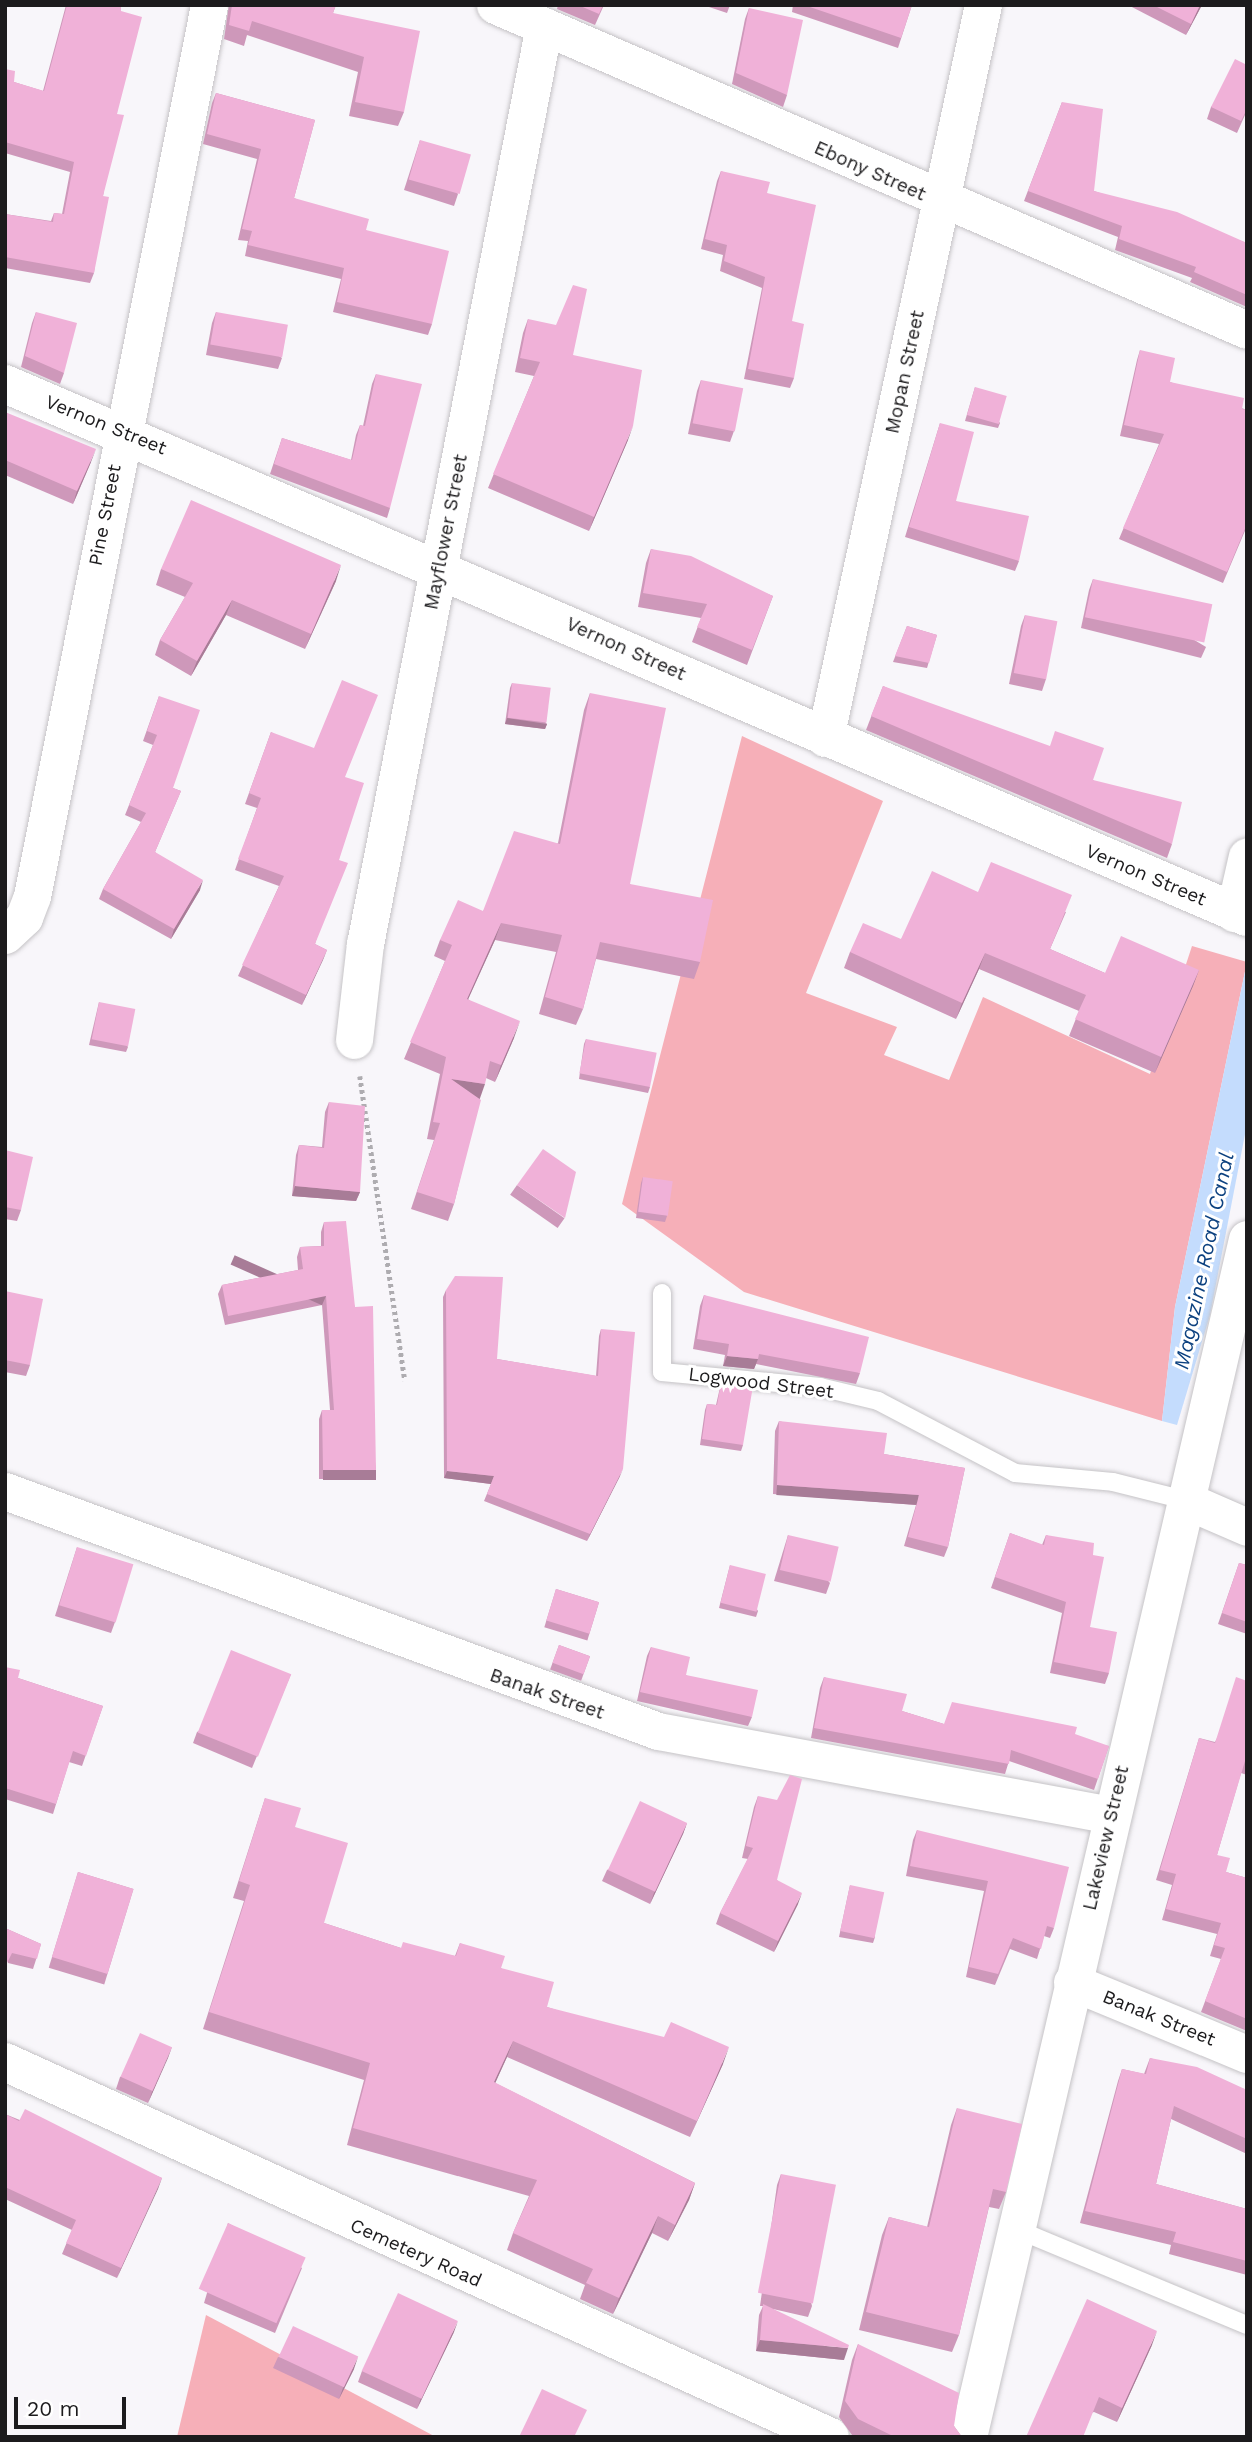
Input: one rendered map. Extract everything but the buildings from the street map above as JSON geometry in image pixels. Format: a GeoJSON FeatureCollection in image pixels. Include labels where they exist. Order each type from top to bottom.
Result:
{"type":"FeatureCollection","features":[{"type":"Feature","properties":{"kind":"main road","name":"Vernon Street"},"geometry":{"type":"LineString","coordinates":[[5,383],[439,565],[825,738],[1241,915]]}},
{"type":"Feature","properties":{"kind":"main road","name":"Cemetery Road"},"geometry":{"type":"LineString","coordinates":[[5,2062],[830,2437]]}},
{"type":"Feature","properties":{"kind":"street","name":"Pine Street"},"geometry":{"type":"LineString","coordinates":[[5,935],[24,917],[32,896],[121,431],[209,5]]}},
{"type":"Feature","properties":{"kind":"street","name":"Ebony Street"},"geometry":{"type":"LineString","coordinates":[[495,5],[943,204],[1247,330]]}},
{"type":"Feature","properties":{"kind":"street","name":"Mopan Street"},"geometry":{"type":"LineString","coordinates":[[825,738],[943,204],[983,5]]}},
{"type":"Feature","properties":{"kind":"street","name":"Mayflower Street"},"geometry":{"type":"LineString","coordinates":[[354,1040],[365,944],[544,26]]}},
{"type":"Feature","properties":{"kind":"street"},"geometry":{"type":"LineString","coordinates":[[1241,915],[1247,856]]}},
{"type":"Feature","properties":{"kind":"street","name":"Lakeview Street"},"geometry":{"type":"LineString","coordinates":[[968,2437],[1247,1239]]}},
{"type":"Feature","properties":{"kind":"street","name":"Banak Street"},"geometry":{"type":"LineString","coordinates":[[5,1491],[658,1731],[1111,1815]]}},
{"type":"Feature","properties":{"kind":"street","name":"Logwood Street"},"geometry":{"type":"LineString","coordinates":[[1185,1500],[1247,1527]]}},
{"type":"Feature","properties":{"kind":"street","name":"Banak Street"},"geometry":{"type":"LineString","coordinates":[[1072,1982],[1247,2054]]}},
{"type":"Feature","properties":{"kind":"lane","name":"Logwood Street"},"geometry":{"type":"LineString","coordinates":[[662,1293],[662,1372],[820,1387],[878,1401],[1015,1473],[1114,1482],[1185,1500]]}},
{"type":"Feature","properties":{"kind":"lane"},"geometry":{"type":"LineString","coordinates":[[1016,2229],[1247,2325]]}},
{"type":"Feature","properties":{"kind":"path"},"geometry":{"type":"LineString","coordinates":[[354,1040],[405,1381]]}},
{"type":"Feature","properties":{"kind":"shaded area"},"geometry":{"type":"Polygon","coordinates":[[[742,736],[883,801],[806,993],[897,1027],[884,1055],[949,1080],[983,997],[1150,1074],[1192,946],[1247,962],[1175,1307],[1162,1421],[744,1292],[622,1204],[742,736]]]}},
{"type":"Feature","properties":{"kind":"shaded area"},"geometry":{"type":"Polygon","coordinates":[[[206,2315],[436,2437],[177,2437],[206,2315]]]}},
{"type":"Feature","properties":{"kind":"water","name":"Magazine Road Canal"},"geometry":{"type":"Polygon","coordinates":[[[1247,962],[1247,1124],[1210,1315],[1177,1425],[1162,1421],[1175,1307],[1247,962]]]}}]}
